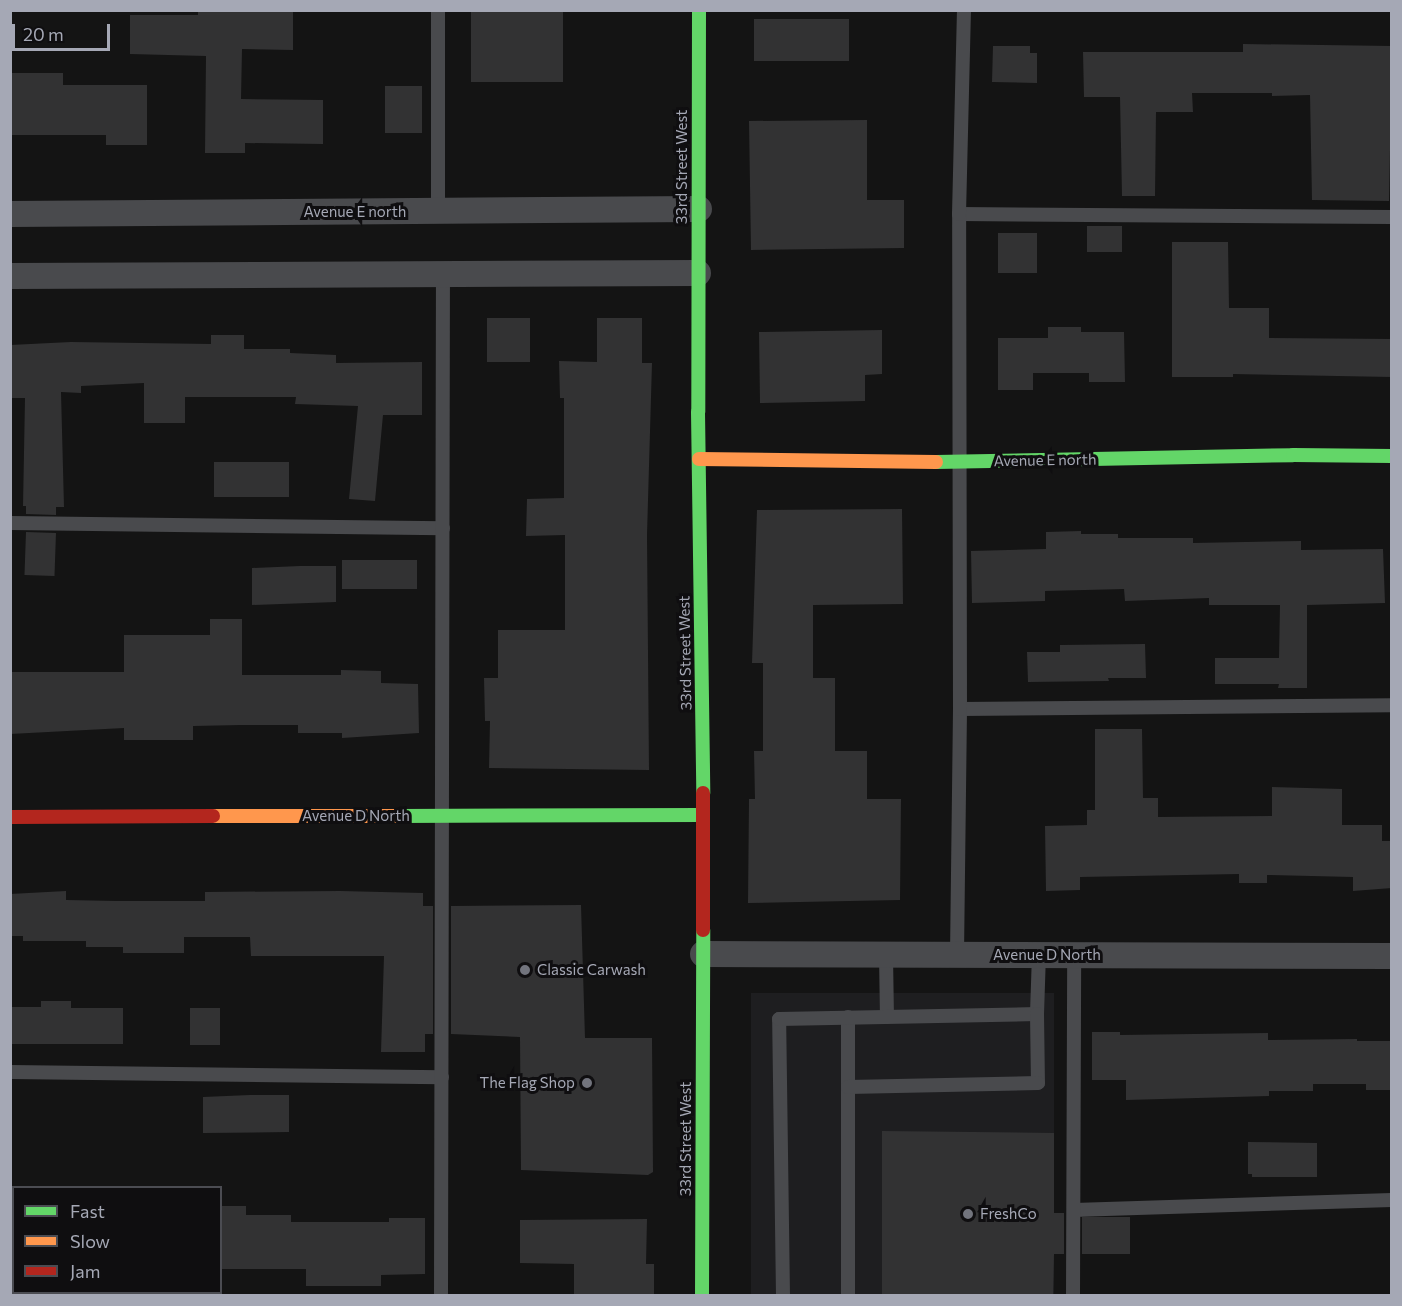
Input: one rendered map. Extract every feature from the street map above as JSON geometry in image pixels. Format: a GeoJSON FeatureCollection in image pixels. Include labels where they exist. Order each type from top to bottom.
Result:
{"type":"FeatureCollection","features":[{"type":"Feature","properties":{"kind":"street","name":"33rd Street West"},"geometry":{"type":"LineString","coordinates":[[699,10],[702,1296]]}},
{"type":"Feature","properties":{"kind":"street","name":"Avenue E north"},"geometry":{"type":"LineString","coordinates":[[10,214],[699,209]]}},
{"type":"Feature","properties":{"kind":"street"},"geometry":{"type":"LineString","coordinates":[[10,276],[698,273]]}},
{"type":"Feature","properties":{"kind":"street","name":"Avenue E north"},"geometry":{"type":"LineString","coordinates":[[699,459],[960,462],[1281,455],[1392,456]]}},
{"type":"Feature","properties":{"kind":"street","name":"Avenue D North"},"geometry":{"type":"LineString","coordinates":[[10,817],[702,815]]}},
{"type":"Feature","properties":{"kind":"street","name":"Avenue D North"},"geometry":{"type":"LineString","coordinates":[[703,954],[1392,956]]}},
{"type":"Feature","properties":{"kind":"lane"},"geometry":{"type":"LineString","coordinates":[[438,10],[438,212]]}},
{"type":"Feature","properties":{"kind":"lane"},"geometry":{"type":"LineString","coordinates":[[957,955],[960,710],[959,214],[964,10]]}},
{"type":"Feature","properties":{"kind":"lane"},"geometry":{"type":"LineString","coordinates":[[959,214],[1392,217]]}},
{"type":"Feature","properties":{"kind":"lane"},"geometry":{"type":"LineString","coordinates":[[441,1296],[443,274]]}},
{"type":"Feature","properties":{"kind":"lane"},"geometry":{"type":"LineString","coordinates":[[10,523],[443,528]]}},
{"type":"Feature","properties":{"kind":"lane"},"geometry":{"type":"LineString","coordinates":[[960,710],[1392,705]]}},
{"type":"Feature","properties":{"kind":"lane"},"geometry":{"type":"LineString","coordinates":[[886,955],[887,1017]]}},
{"type":"Feature","properties":{"kind":"lane"},"geometry":{"type":"LineString","coordinates":[[848,1087],[1038,1083],[1039,955]]}},
{"type":"Feature","properties":{"kind":"lane"},"geometry":{"type":"LineString","coordinates":[[1073,1296],[1074,956]]}},
{"type":"Feature","properties":{"kind":"lane"},"geometry":{"type":"LineString","coordinates":[[783,1296],[779,1019],[1037,1014]]}},
{"type":"Feature","properties":{"kind":"lane"},"geometry":{"type":"LineString","coordinates":[[848,1017],[848,1296]]}},
{"type":"Feature","properties":{"kind":"lane"},"geometry":{"type":"LineString","coordinates":[[10,1072],[442,1077]]}},
{"type":"Feature","properties":{"kind":"lane"},"geometry":{"type":"LineString","coordinates":[[1074,1210],[1392,1200]]}},
{"type":"Feature","properties":{"kind":"shaded area"},"geometry":{"type":"Polygon","coordinates":[[[751,993],[1054,993],[1054,1295],[751,1295],[751,993]]]}},
{"type":"Feature","properties":{"kind":"building"},"geometry":{"type":"Polygon","coordinates":[[[198,10],[293,10],[293,50],[242,49],[241,99],[323,100],[323,144],[245,143],[245,153],[205,153],[206,56],[130,54],[130,15],[198,15],[198,10]]]}},
{"type":"Feature","properties":{"kind":"building"},"geometry":{"type":"Polygon","coordinates":[[[471,10],[563,10],[563,82],[471,82],[471,10]]]}},
{"type":"Feature","properties":{"kind":"building"},"geometry":{"type":"Polygon","coordinates":[[[754,19],[849,19],[849,61],[754,61],[754,19]]]}},
{"type":"Feature","properties":{"kind":"building"},"geometry":{"type":"Polygon","coordinates":[[[1243,44],[1392,46],[1389,201],[1312,200],[1310,95],[1272,96],[1272,93],[1192,93],[1193,112],[1156,112],[1155,196],[1122,196],[1120,97],[1084,97],[1083,52],[1243,52],[1243,44]]]}},
{"type":"Feature","properties":{"kind":"building"},"geometry":{"type":"Polygon","coordinates":[[[993,46],[1030,46],[1030,53],[1037,53],[1037,83],[992,82],[993,46]]]}},
{"type":"Feature","properties":{"kind":"building"},"geometry":{"type":"Polygon","coordinates":[[[10,73],[63,73],[63,85],[147,85],[147,145],[106,145],[106,135],[10,135],[10,73]]]}},
{"type":"Feature","properties":{"kind":"building"},"geometry":{"type":"Polygon","coordinates":[[[385,86],[422,86],[422,133],[385,133],[385,86]]]}},
{"type":"Feature","properties":{"kind":"building"},"geometry":{"type":"Polygon","coordinates":[[[867,120],[867,200],[904,200],[904,248],[751,250],[749,121],[867,120]]]}},
{"type":"Feature","properties":{"kind":"building"},"geometry":{"type":"Polygon","coordinates":[[[1087,226],[1122,226],[1122,252],[1087,252],[1087,226]]]}},
{"type":"Feature","properties":{"kind":"building"},"geometry":{"type":"Polygon","coordinates":[[[998,233],[1037,233],[1037,273],[998,273],[998,233]]]}},
{"type":"Feature","properties":{"kind":"building"},"geometry":{"type":"Polygon","coordinates":[[[1172,242],[1228,242],[1229,308],[1269,308],[1269,338],[1392,339],[1392,377],[1233,374],[1233,377],[1172,377],[1172,242]]]}},
{"type":"Feature","properties":{"kind":"building"},"geometry":{"type":"Polygon","coordinates":[[[487,318],[530,318],[530,362],[487,362],[487,318]]]}},
{"type":"Feature","properties":{"kind":"building"},"geometry":{"type":"Polygon","coordinates":[[[597,318],[642,318],[642,363],[652,363],[647,535],[649,770],[489,768],[490,721],[485,721],[484,678],[498,678],[498,630],[565,630],[565,535],[526,536],[527,499],[564,498],[564,398],[560,398],[559,361],[597,362],[597,318]]]}},
{"type":"Feature","properties":{"kind":"building"},"geometry":{"type":"Polygon","coordinates":[[[1048,327],[1081,327],[1081,332],[1124,332],[1125,382],[1089,382],[1089,373],[1033,373],[1033,390],[998,390],[998,338],[1048,338],[1048,327]]]}},
{"type":"Feature","properties":{"kind":"building"},"geometry":{"type":"Polygon","coordinates":[[[882,330],[882,374],[865,375],[865,401],[760,403],[759,332],[882,330]]]}},
{"type":"Feature","properties":{"kind":"building"},"geometry":{"type":"Polygon","coordinates":[[[211,335],[244,335],[244,349],[290,349],[290,353],[336,355],[336,363],[422,362],[422,415],[383,415],[375,501],[349,499],[358,406],[295,404],[296,397],[185,397],[185,423],[144,423],[144,383],[81,386],[81,393],[61,392],[64,507],[56,507],[56,515],[26,514],[26,506],[23,506],[25,398],[10,398],[10,345],[71,342],[211,344],[211,335]]]}},
{"type":"Feature","properties":{"kind":"building"},"geometry":{"type":"Polygon","coordinates":[[[214,462],[289,462],[289,497],[214,497],[214,462]]]}},
{"type":"Feature","properties":{"kind":"building"},"geometry":{"type":"Polygon","coordinates":[[[902,509],[903,604],[813,605],[813,678],[835,678],[835,751],[867,751],[867,799],[901,799],[900,900],[748,903],[749,799],[755,799],[754,751],[763,751],[763,663],[752,663],[757,510],[902,509]]]}},
{"type":"Feature","properties":{"kind":"building"},"geometry":{"type":"Polygon","coordinates":[[[1081,531],[1081,534],[1118,534],[1118,538],[1193,538],[1193,543],[1301,541],[1301,550],[1383,549],[1385,603],[1307,605],[1307,688],[1278,688],[1279,684],[1215,684],[1215,658],[1279,658],[1280,605],[1209,605],[1209,598],[1125,601],[1124,589],[1045,591],[1045,601],[972,603],[971,551],[1046,549],[1046,532],[1081,531]]]}},
{"type":"Feature","properties":{"kind":"building"},"geometry":{"type":"Polygon","coordinates":[[[26,532],[56,533],[54,576],[24,575],[26,532]]]}},
{"type":"Feature","properties":{"kind":"building"},"geometry":{"type":"Polygon","coordinates":[[[342,560],[417,560],[417,589],[342,589],[342,560]]]}},
{"type":"Feature","properties":{"kind":"building"},"geometry":{"type":"Polygon","coordinates":[[[336,566],[336,602],[252,605],[252,568],[336,566]]]}},
{"type":"Feature","properties":{"kind":"building"},"geometry":{"type":"Polygon","coordinates":[[[210,619],[242,619],[242,675],[341,675],[341,670],[381,671],[381,683],[418,684],[419,733],[342,738],[342,733],[298,733],[298,725],[241,725],[193,726],[193,740],[124,740],[124,728],[10,734],[10,672],[124,672],[124,635],[210,635],[210,619]]]}},
{"type":"Feature","properties":{"kind":"building"},"geometry":{"type":"Polygon","coordinates":[[[1145,644],[1146,678],[1028,682],[1027,652],[1060,652],[1060,645],[1145,644]]]}},
{"type":"Feature","properties":{"kind":"building"},"geometry":{"type":"Polygon","coordinates":[[[1095,729],[1142,729],[1143,798],[1158,798],[1158,817],[1272,816],[1272,787],[1342,789],[1342,825],[1382,825],[1382,841],[1392,841],[1392,888],[1353,891],[1353,877],[1267,875],[1267,883],[1239,883],[1239,874],[1080,877],[1080,890],[1046,891],[1045,826],[1087,825],[1087,810],[1095,810],[1095,729]]]}},
{"type":"Feature","properties":{"kind":"building"},"geometry":{"type":"Polygon","coordinates":[[[66,891],[66,900],[116,901],[205,901],[205,892],[423,893],[423,906],[433,906],[433,1034],[425,1034],[425,1052],[381,1052],[384,956],[251,956],[250,937],[184,937],[184,953],[123,953],[123,947],[86,947],[86,941],[23,941],[23,936],[10,936],[10,894],[66,891]]]}},
{"type":"Feature","properties":{"kind":"building"},"geometry":{"type":"Polygon","coordinates":[[[581,905],[585,1038],[652,1038],[653,1172],[648,1175],[521,1170],[520,1037],[451,1034],[451,906],[581,905]]]}},
{"type":"Feature","properties":{"kind":"building"},"geometry":{"type":"Polygon","coordinates":[[[41,1001],[71,1001],[71,1008],[123,1008],[123,1044],[10,1044],[10,1007],[41,1007],[41,1001]]]}},
{"type":"Feature","properties":{"kind":"building"},"geometry":{"type":"Polygon","coordinates":[[[190,1008],[220,1008],[220,1045],[190,1045],[190,1008]]]}},
{"type":"Feature","properties":{"kind":"building"},"geometry":{"type":"Polygon","coordinates":[[[1092,1032],[1120,1032],[1120,1035],[1268,1033],[1268,1040],[1392,1041],[1392,1090],[1366,1090],[1366,1084],[1313,1084],[1313,1091],[1269,1091],[1269,1096],[1126,1100],[1126,1080],[1092,1080],[1092,1032]]]}},
{"type":"Feature","properties":{"kind":"building"},"geometry":{"type":"Polygon","coordinates":[[[289,1095],[289,1132],[203,1133],[203,1097],[289,1095]]]}},
{"type":"Feature","properties":{"kind":"building","name":"FreshCo"},"geometry":{"type":"Polygon","coordinates":[[[882,1131],[1054,1133],[1054,1213],[1064,1213],[1064,1254],[1054,1254],[1053,1296],[882,1296],[882,1131]]]}},
{"type":"Feature","properties":{"kind":"building"},"geometry":{"type":"Polygon","coordinates":[[[1248,1142],[1317,1143],[1317,1177],[1252,1177],[1252,1174],[1248,1174],[1248,1142]]]}},
{"type":"Feature","properties":{"kind":"building"},"geometry":{"type":"Polygon","coordinates":[[[222,1206],[246,1206],[246,1215],[291,1215],[291,1222],[389,1222],[389,1218],[425,1218],[425,1274],[381,1275],[381,1286],[306,1286],[306,1269],[222,1269],[222,1206]]]}},
{"type":"Feature","properties":{"kind":"building"},"geometry":{"type":"Polygon","coordinates":[[[1082,1217],[1130,1217],[1130,1254],[1082,1254],[1082,1217]]]}},
{"type":"Feature","properties":{"kind":"building"},"geometry":{"type":"Polygon","coordinates":[[[647,1219],[646,1264],[654,1264],[654,1296],[574,1296],[574,1264],[520,1263],[520,1220],[647,1219]]]}},
{"type":"Feature","properties":{"kind":"traffic: fast"},"geometry":{"type":"LineString","coordinates":[[699,10],[698,412],[703,793]]}},
{"type":"Feature","properties":{"kind":"traffic: fast"},"geometry":{"type":"LineString","coordinates":[[936,462],[1293,455],[1392,456]]}},
{"type":"Feature","properties":{"kind":"traffic: fast"},"geometry":{"type":"LineString","coordinates":[[399,816],[702,815]]}},
{"type":"Feature","properties":{"kind":"traffic: fast"},"geometry":{"type":"LineString","coordinates":[[702,1296],[703,930]]}},
{"type":"Feature","properties":{"kind":"traffic: slow"},"geometry":{"type":"LineString","coordinates":[[699,459],[936,462]]}},
{"type":"Feature","properties":{"kind":"traffic: slow"},"geometry":{"type":"LineString","coordinates":[[213,816],[399,816]]}},
{"type":"Feature","properties":{"kind":"traffic: jam"},"geometry":{"type":"LineString","coordinates":[[703,793],[703,930]]}},
{"type":"Feature","properties":{"kind":"traffic: jam"},"geometry":{"type":"LineString","coordinates":[[10,817],[213,816]]}},
{"type":"Feature","properties":{"kind":"place","name":"Classic Carwash"},"geometry":{"type":"Point","coordinates":[525,970]}},
{"type":"Feature","properties":{"kind":"place","name":"The Flag Shop"},"geometry":{"type":"Point","coordinates":[587,1083]}},
{"type":"Feature","properties":{"kind":"place","name":"FreshCo"},"geometry":{"type":"Point","coordinates":[968,1214]}}]}
